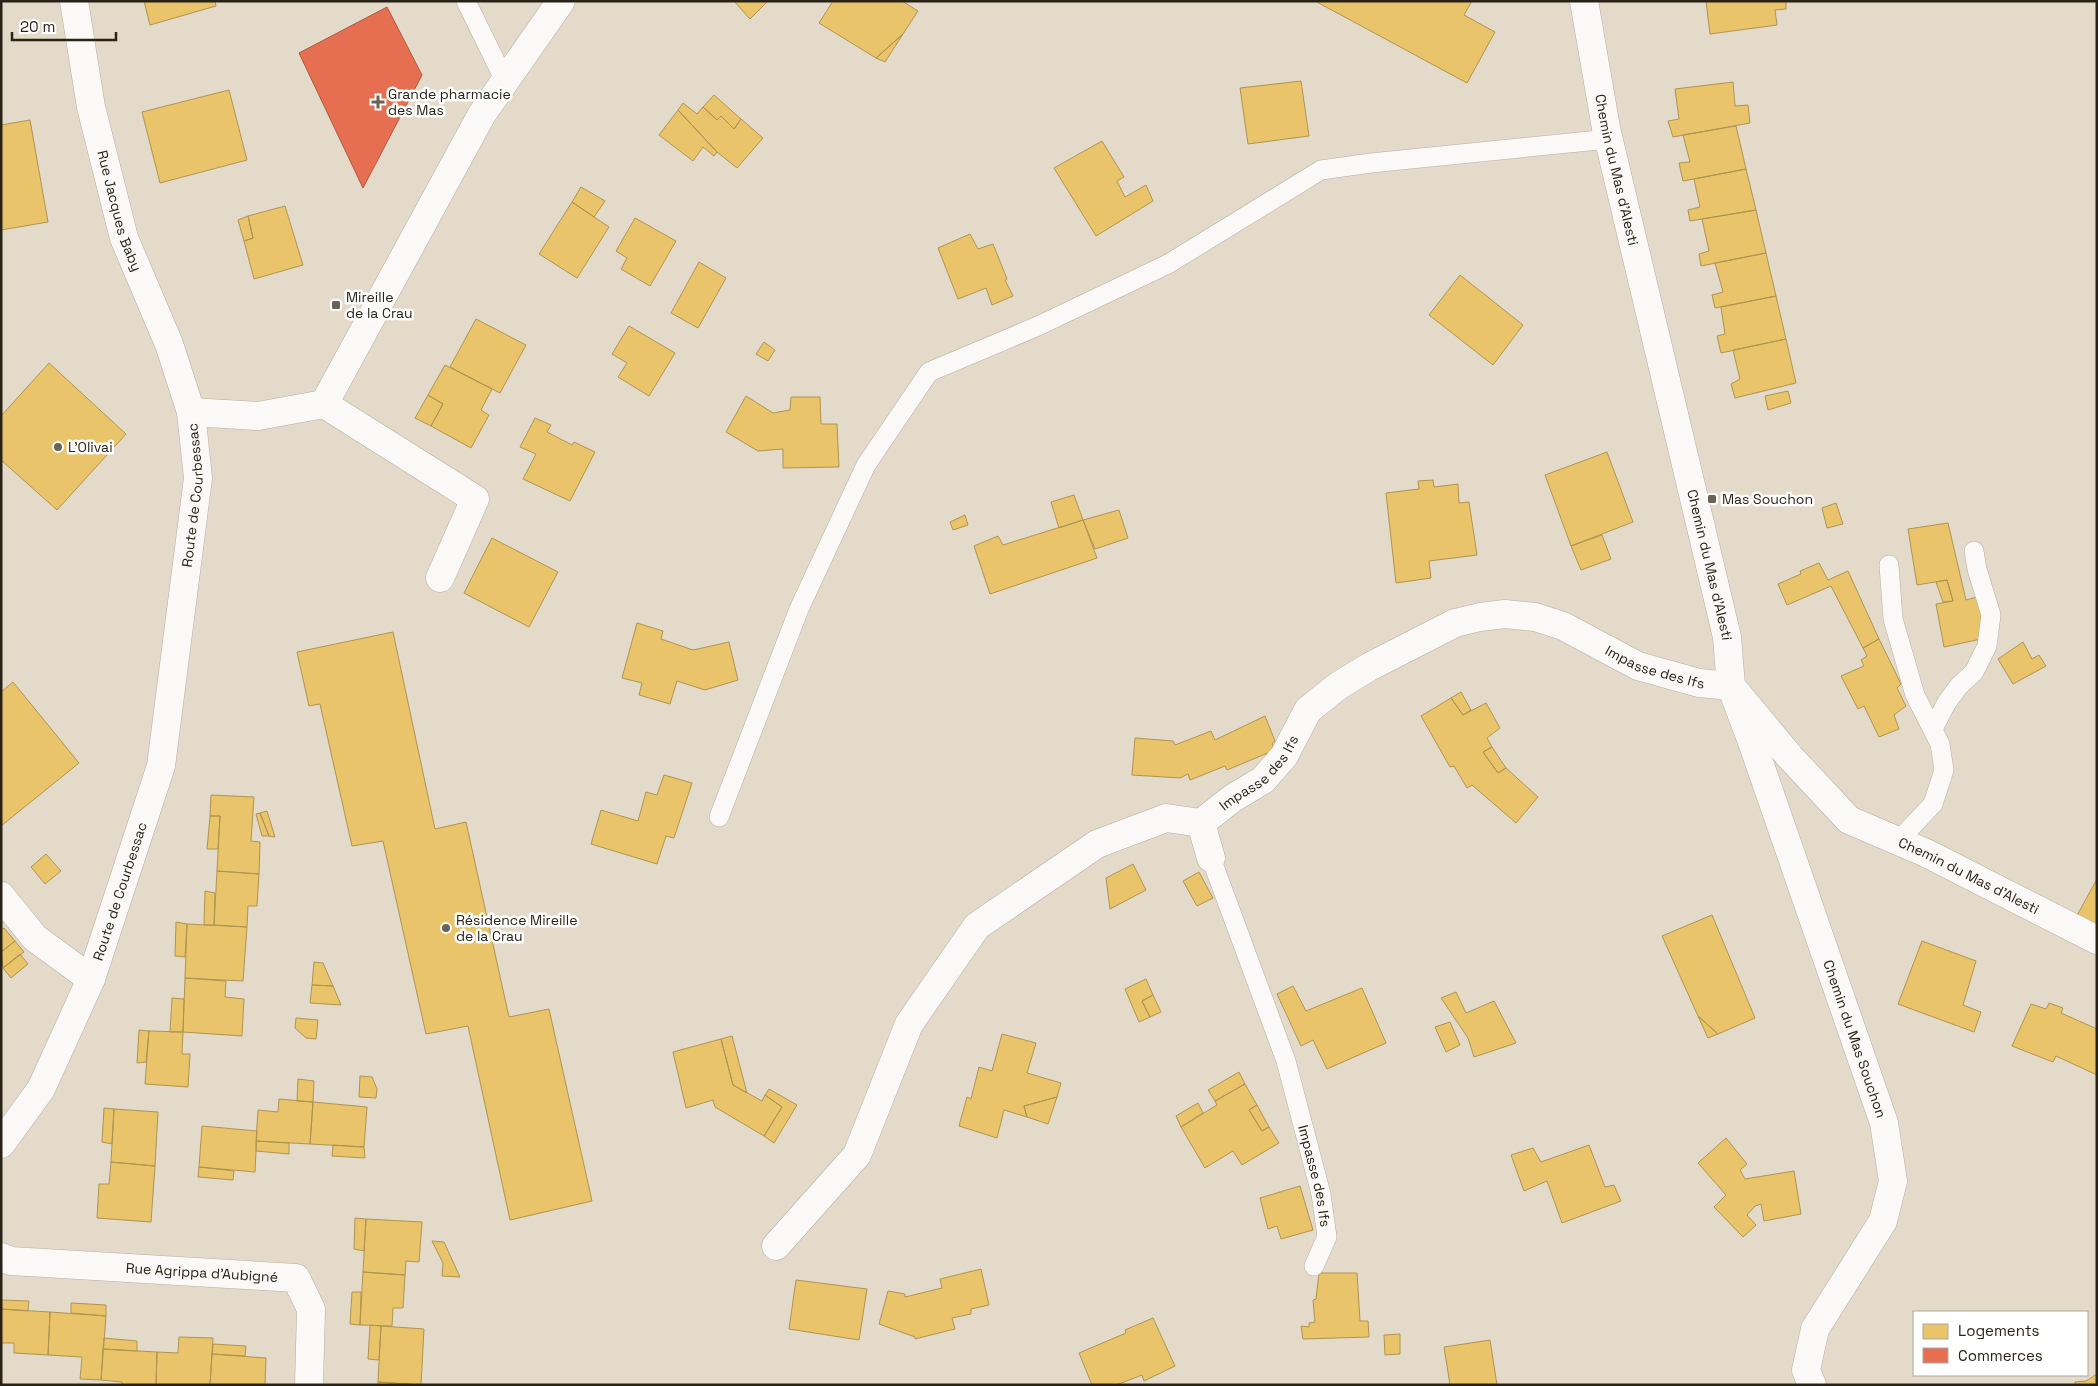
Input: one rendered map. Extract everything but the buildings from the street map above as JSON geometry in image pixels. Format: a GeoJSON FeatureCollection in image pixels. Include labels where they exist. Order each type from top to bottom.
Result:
{"type":"FeatureCollection","features":[{"type":"Feature","properties":{"kind":"street","name":"Rue Jacques Baby"},"geometry":{"type":"LineString","coordinates":[[74,1],[91,108],[124,238],[169,344],[191,412]]}},
{"type":"Feature","properties":{"kind":"street"},"geometry":{"type":"LineString","coordinates":[[440,578],[475,499],[324,404],[482,114],[561,1]]}},
{"type":"Feature","properties":{"kind":"street","name":"Chemin du Mas d'Alesti"},"geometry":{"type":"LineString","coordinates":[[1584,1],[1609,139],[1727,637],[1731,686],[1790,757],[1849,820],[1926,853],[2097,940]]}},
{"type":"Feature","properties":{"kind":"street","name":"Route de Courbessac"},"geometry":{"type":"LineString","coordinates":[[1,1144],[41,1089],[91,979],[161,766],[198,478],[191,412],[258,416],[324,404]]}},
{"type":"Feature","properties":{"kind":"street","name":"Impasse des Ifs"},"geometry":{"type":"LineString","coordinates":[[1211,858],[1201,823],[1233,798],[1263,780],[1284,756],[1308,710],[1338,686],[1369,667],[1455,623],[1480,617],[1506,614],[1535,617],[1563,626],[1638,666],[1699,684],[1731,686]]}},
{"type":"Feature","properties":{"kind":"street","name":"Chemin du Mas Souchon"},"geometry":{"type":"LineString","coordinates":[[1731,686],[1884,1123],[1893,1181],[1883,1221],[1815,1329],[1806,1370],[1812,1385]]}},
{"type":"Feature","properties":{"kind":"street"},"geometry":{"type":"LineString","coordinates":[[776,1246],[857,1155],[909,1024],[976,926],[1097,844],[1166,818],[1201,823]]}},
{"type":"Feature","properties":{"kind":"street"},"geometry":{"type":"LineString","coordinates":[[1,896],[35,938],[91,979]]}},
{"type":"Feature","properties":{"kind":"street","name":"Rue Agrippa d'Aubigné"},"geometry":{"type":"LineString","coordinates":[[1,1257],[11,1261],[296,1278],[311,1309],[309,1385]]}},
{"type":"Feature","properties":{"kind":"lane"},"geometry":{"type":"LineString","coordinates":[[466,1],[505,81]]}},
{"type":"Feature","properties":{"kind":"lane"},"geometry":{"type":"LineString","coordinates":[[719,817],[799,610],[866,465],[929,372],[1038,326],[1168,264],[1322,170],[1371,163],[1609,139]]}},
{"type":"Feature","properties":{"kind":"lane"},"geometry":{"type":"LineString","coordinates":[[1933,728],[1947,702],[1959,686],[1974,672],[1988,646],[1991,615],[1977,569],[1974,551]]}},
{"type":"Feature","properties":{"kind":"lane"},"geometry":{"type":"LineString","coordinates":[[1890,565],[1893,619],[1915,695],[1940,744],[1944,770],[1933,804],[1898,841]]}},
{"type":"Feature","properties":{"kind":"lane","name":"Impasse des Ifs"},"geometry":{"type":"LineString","coordinates":[[1211,858],[1286,1061],[1321,1194],[1327,1237],[1314,1266]]}},
{"type":"Feature","properties":{"kind":"place","name":"Grande pharmacie des Mas"},"geometry":{"type":"Point","coordinates":[378,102]}},
{"type":"Feature","properties":{"kind":"place","name":"Mireille de la Crau"},"geometry":{"type":"Point","coordinates":[336,305]}},
{"type":"Feature","properties":{"kind":"place","name":"L'Olivai"},"geometry":{"type":"Point","coordinates":[58,447]}},
{"type":"Feature","properties":{"kind":"place","name":"Mas Souchon"},"geometry":{"type":"Point","coordinates":[1712,499]}},
{"type":"Feature","properties":{"kind":"place","name":"Résidence Mireille de la Crau"},"geometry":{"type":"Point","coordinates":[446,928]}}]}
